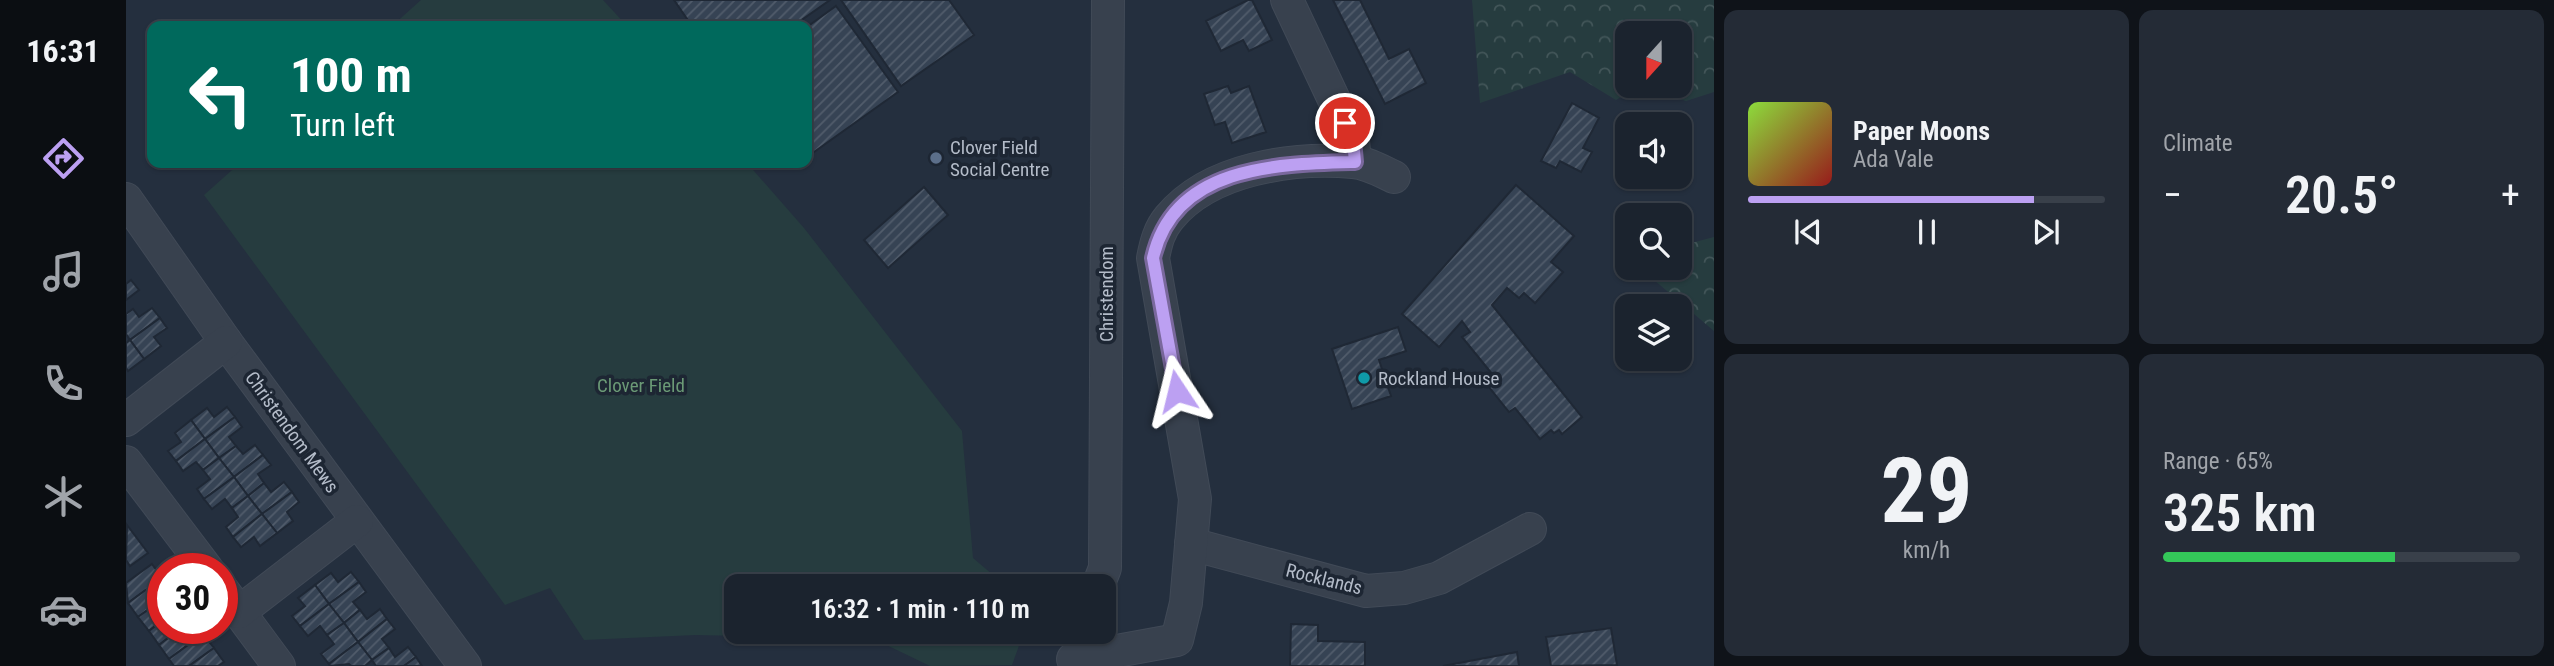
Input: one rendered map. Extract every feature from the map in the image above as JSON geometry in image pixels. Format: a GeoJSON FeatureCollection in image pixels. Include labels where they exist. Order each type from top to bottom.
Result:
{"type":"FeatureCollection","features":[{"type":"Feature","properties":{"kind":"street","name":"Christendom"},"geometry":{"type":"LineString","coordinates":[[1102,574],[1108,0]]}},
{"type":"Feature","properties":{"kind":"street"},"geometry":{"type":"LineString","coordinates":[[1287,0],[1353,140],[1355,162]]}},
{"type":"Feature","properties":{"kind":"street"},"geometry":{"type":"LineString","coordinates":[[1075,652],[1177,640],[1186,603],[1195,499],[1153,258],[1158,237],[1169,218],[1190,198],[1217,181],[1253,169],[1293,163],[1355,162],[1394,177]]}},
{"type":"Feature","properties":{"kind":"street","name":"Christendom Mews"},"geometry":{"type":"LineString","coordinates":[[126,199],[226,342],[465,666]]}},
{"type":"Feature","properties":{"kind":"street"},"geometry":{"type":"LineString","coordinates":[[126,420],[226,342]]}},
{"type":"Feature","properties":{"kind":"street"},"geometry":{"type":"LineString","coordinates":[[127,464],[195,553]]}},
{"type":"Feature","properties":{"kind":"street"},"geometry":{"type":"LineString","coordinates":[[238,596],[357,521]]}},
{"type":"Feature","properties":{"kind":"street","name":"Rocklands"},"geometry":{"type":"LineString","coordinates":[[1191,544],[1367,591],[1404,588],[1438,578],[1530,529]]}},
{"type":"Feature","properties":{"kind":"street"},"geometry":{"type":"LineString","coordinates":[[238,610],[279,666]]}},
{"type":"Feature","properties":{"kind":"green space"},"geometry":{"type":"Polygon","coordinates":[[[421,0],[603,0],[622,21],[398,21],[421,0]]]}},
{"type":"Feature","properties":{"kind":"green space"},"geometry":{"type":"Polygon","coordinates":[[[1472,0],[1714,0],[1714,92],[1686,101],[1677,98],[1692,98],[1692,21],[1615,21],[1615,98],[1619,98],[1616,100],[1570,72],[1480,103],[1472,0]]]}},
{"type":"Feature","properties":{"kind":"green space","name":"Clover Field"},"geometry":{"type":"Polygon","coordinates":[[[234,168],[751,168],[804,228],[962,431],[973,558],[992,574],[724,574],[724,636],[584,640],[550,588],[505,605],[204,195],[234,168]]]}},
{"type":"Feature","properties":{"kind":"green space"},"geometry":{"type":"Polygon","coordinates":[[[1714,237],[1714,331],[1692,312],[1692,294],[1671,294],[1654,280],[1692,280],[1692,243],[1714,237]]]}},
{"type":"Feature","properties":{"kind":"green space","name":"Clover Field"},"geometry":{"type":"Polygon","coordinates":[[[884,644],[1020,644],[1012,665],[930,666],[884,644]]]}},
{"type":"Feature","properties":{"kind":"building"},"geometry":{"type":"Polygon","coordinates":[[[674,0],[830,0],[800,21],[689,21],[674,0]]]}},
{"type":"Feature","properties":{"kind":"building"},"geometry":{"type":"Polygon","coordinates":[[[841,0],[949,0],[974,35],[901,86],[841,0]]]}},
{"type":"Feature","properties":{"kind":"building"},"geometry":{"type":"Polygon","coordinates":[[[1252,0],[1272,40],[1249,51],[1243,40],[1221,51],[1206,21],[1252,0]]]}},
{"type":"Feature","properties":{"kind":"building"},"geometry":{"type":"Polygon","coordinates":[[[1333,0],[1360,0],[1389,59],[1409,49],[1426,83],[1385,104],[1333,0]]]}},
{"type":"Feature","properties":{"kind":"building"},"geometry":{"type":"Polygon","coordinates":[[[836,6],[898,92],[812,153],[812,23],[836,6]]]}},
{"type":"Feature","properties":{"kind":"building"},"geometry":{"type":"Polygon","coordinates":[[[1228,86],[1231,93],[1249,86],[1266,132],[1232,143],[1225,122],[1215,125],[1204,94],[1228,86]]]}},
{"type":"Feature","properties":{"kind":"building"},"geometry":{"type":"Polygon","coordinates":[[[1572,103],[1599,118],[1583,148],[1592,152],[1581,172],[1560,161],[1556,168],[1541,161],[1572,103]]]}},
{"type":"Feature","properties":{"kind":"building"},"geometry":{"type":"Polygon","coordinates":[[[1516,185],[1574,236],[1551,262],[1563,272],[1535,303],[1524,293],[1519,298],[1507,288],[1492,305],[1582,417],[1562,434],[1559,430],[1554,433],[1551,430],[1540,439],[1515,408],[1509,412],[1489,387],[1497,380],[1462,337],[1470,332],[1462,321],[1439,347],[1402,314],[1516,185]]]}},
{"type":"Feature","properties":{"kind":"building"},"geometry":{"type":"Polygon","coordinates":[[[924,187],[948,215],[888,268],[864,240],[924,187]]]}},
{"type":"Feature","properties":{"kind":"building"},"geometry":{"type":"Polygon","coordinates":[[[131,280],[139,290],[126,300],[126,284],[131,280]]]}},
{"type":"Feature","properties":{"kind":"building"},"geometry":{"type":"Polygon","coordinates":[[[152,308],[160,318],[130,340],[126,334],[126,314],[133,309],[139,317],[152,308]]]}},
{"type":"Feature","properties":{"kind":"building"},"geometry":{"type":"Polygon","coordinates":[[[160,318],[167,328],[154,337],[161,346],[144,359],[130,340],[160,318]]]}},
{"type":"Feature","properties":{"kind":"building","name":"Rockland House"},"geometry":{"type":"Polygon","coordinates":[[[1398,327],[1406,351],[1379,360],[1391,396],[1352,409],[1332,349],[1398,327]]]}},
{"type":"Feature","properties":{"kind":"building"},"geometry":{"type":"Polygon","coordinates":[[[130,340],[144,359],[128,371],[126,343],[130,340]]]}},
{"type":"Feature","properties":{"kind":"building"},"geometry":{"type":"Polygon","coordinates":[[[227,407],[235,417],[205,439],[191,420],[207,408],[214,417],[227,407]]]}},
{"type":"Feature","properties":{"kind":"building"},"geometry":{"type":"Polygon","coordinates":[[[235,417],[242,427],[229,437],[236,446],[219,458],[205,439],[235,417]]]}},
{"type":"Feature","properties":{"kind":"building"},"geometry":{"type":"Polygon","coordinates":[[[191,420],[205,439],[176,461],[168,451],[181,442],[175,433],[191,420]]]}},
{"type":"Feature","properties":{"kind":"building"},"geometry":{"type":"Polygon","coordinates":[[[205,439],[219,458],[203,470],[196,462],[183,471],[176,461],[205,439]]]}},
{"type":"Feature","properties":{"kind":"building"},"geometry":{"type":"Polygon","coordinates":[[[255,445],[263,455],[234,477],[219,458],[236,446],[243,454],[255,445]]]}},
{"type":"Feature","properties":{"kind":"building"},"geometry":{"type":"Polygon","coordinates":[[[263,455],[271,465],[258,474],[264,483],[248,496],[234,477],[263,455]]]}},
{"type":"Feature","properties":{"kind":"building"},"geometry":{"type":"Polygon","coordinates":[[[219,458],[234,477],[204,499],[197,489],[210,479],[203,470],[219,458]]]}},
{"type":"Feature","properties":{"kind":"building"},"geometry":{"type":"Polygon","coordinates":[[[234,477],[248,496],[232,508],[225,499],[212,509],[204,499],[234,477]]]}},
{"type":"Feature","properties":{"kind":"building"},"geometry":{"type":"Polygon","coordinates":[[[284,482],[292,492],[262,514],[248,496],[264,483],[271,492],[284,482]]]}},
{"type":"Feature","properties":{"kind":"building"},"geometry":{"type":"Polygon","coordinates":[[[292,492],[299,502],[287,512],[293,521],[277,533],[262,514],[292,492]]]}},
{"type":"Feature","properties":{"kind":"building"},"geometry":{"type":"Polygon","coordinates":[[[248,496],[262,514],[233,537],[226,527],[238,517],[232,508],[248,496]]]}},
{"type":"Feature","properties":{"kind":"building"},"geometry":{"type":"Polygon","coordinates":[[[262,514],[277,533],[260,546],[254,537],[241,547],[233,537],[262,514]]]}},
{"type":"Feature","properties":{"kind":"building"},"geometry":{"type":"Polygon","coordinates":[[[127,525],[148,553],[130,566],[126,560],[127,525]]]}},
{"type":"Feature","properties":{"kind":"building"},"geometry":{"type":"Polygon","coordinates":[[[147,568],[147,589],[128,603],[126,583],[147,568]]]}},
{"type":"Feature","properties":{"kind":"building"},"geometry":{"type":"Polygon","coordinates":[[[351,572],[359,582],[329,604],[315,585],[331,573],[338,582],[351,572]]]}},
{"type":"Feature","properties":{"kind":"building"},"geometry":{"type":"Polygon","coordinates":[[[359,582],[366,592],[353,602],[360,610],[344,623],[329,604],[359,582]]]}},
{"type":"Feature","properties":{"kind":"building"},"geometry":{"type":"Polygon","coordinates":[[[315,585],[329,604],[300,626],[292,616],[305,606],[298,598],[315,585]]]}},
{"type":"Feature","properties":{"kind":"building"},"geometry":{"type":"Polygon","coordinates":[[[147,589],[147,611],[138,617],[128,603],[147,589]]]}},
{"type":"Feature","properties":{"kind":"building"},"geometry":{"type":"Polygon","coordinates":[[[329,604],[344,623],[327,635],[320,626],[308,636],[300,626],[329,604]]]}},
{"type":"Feature","properties":{"kind":"building"},"geometry":{"type":"Polygon","coordinates":[[[380,609],[387,619],[358,642],[344,623],[360,610],[367,619],[380,609]]]}},
{"type":"Feature","properties":{"kind":"building"},"geometry":{"type":"Polygon","coordinates":[[[147,611],[147,628],[138,617],[147,611]]]}},
{"type":"Feature","properties":{"kind":"building"},"geometry":{"type":"Polygon","coordinates":[[[387,619],[395,629],[382,639],[389,648],[372,660],[358,642],[387,619]]]}},
{"type":"Feature","properties":{"kind":"building"},"geometry":{"type":"Polygon","coordinates":[[[344,623],[358,642],[329,664],[321,654],[334,644],[327,635],[344,623]]]}},
{"type":"Feature","properties":{"kind":"building"},"geometry":{"type":"Polygon","coordinates":[[[1291,624],[1318,625],[1318,641],[1365,642],[1365,666],[1290,666],[1291,624]]]}},
{"type":"Feature","properties":{"kind":"building"},"geometry":{"type":"Polygon","coordinates":[[[1611,628],[1617,665],[1551,666],[1546,637],[1611,628]]]}},
{"type":"Feature","properties":{"kind":"building"},"geometry":{"type":"Polygon","coordinates":[[[358,642],[372,660],[365,666],[330,666],[329,664],[358,642]]]}},
{"type":"Feature","properties":{"kind":"building"},"geometry":{"type":"Polygon","coordinates":[[[160,644],[189,644],[169,659],[160,644]]]}},
{"type":"Feature","properties":{"kind":"building"},"geometry":{"type":"Polygon","coordinates":[[[189,644],[211,644],[214,648],[189,666],[174,666],[169,659],[189,644]]]}},
{"type":"Feature","properties":{"kind":"building"},"geometry":{"type":"Polygon","coordinates":[[[408,647],[416,657],[404,666],[376,666],[372,660],[389,648],[395,657],[408,647]]]}},
{"type":"Feature","properties":{"kind":"building"},"geometry":{"type":"Polygon","coordinates":[[[214,648],[224,662],[218,666],[189,666],[214,648]]]}},
{"type":"Feature","properties":{"kind":"building"},"geometry":{"type":"Polygon","coordinates":[[[1517,652],[1519,666],[1443,666],[1517,652]]]}},
{"type":"Feature","properties":{"kind":"building"},"geometry":{"type":"Polygon","coordinates":[[[416,657],[422,666],[404,666],[416,657]]]}},
{"type":"Feature","properties":{"kind":"place","name":"Clover Field Social Centre"},"geometry":{"type":"Point","coordinates":[936,158]}},
{"type":"Feature","properties":{"kind":"place","name":"Rockland House"},"geometry":{"type":"Point","coordinates":[1364,378]}},
{"type":"Feature","properties":{"kind":"route"},"geometry":{"type":"LineString","coordinates":[[1177,391],[1153,258],[1158,237],[1169,218],[1190,198],[1217,181],[1253,169],[1293,163],[1355,162],[1353,140],[1345,123]]}}]}
